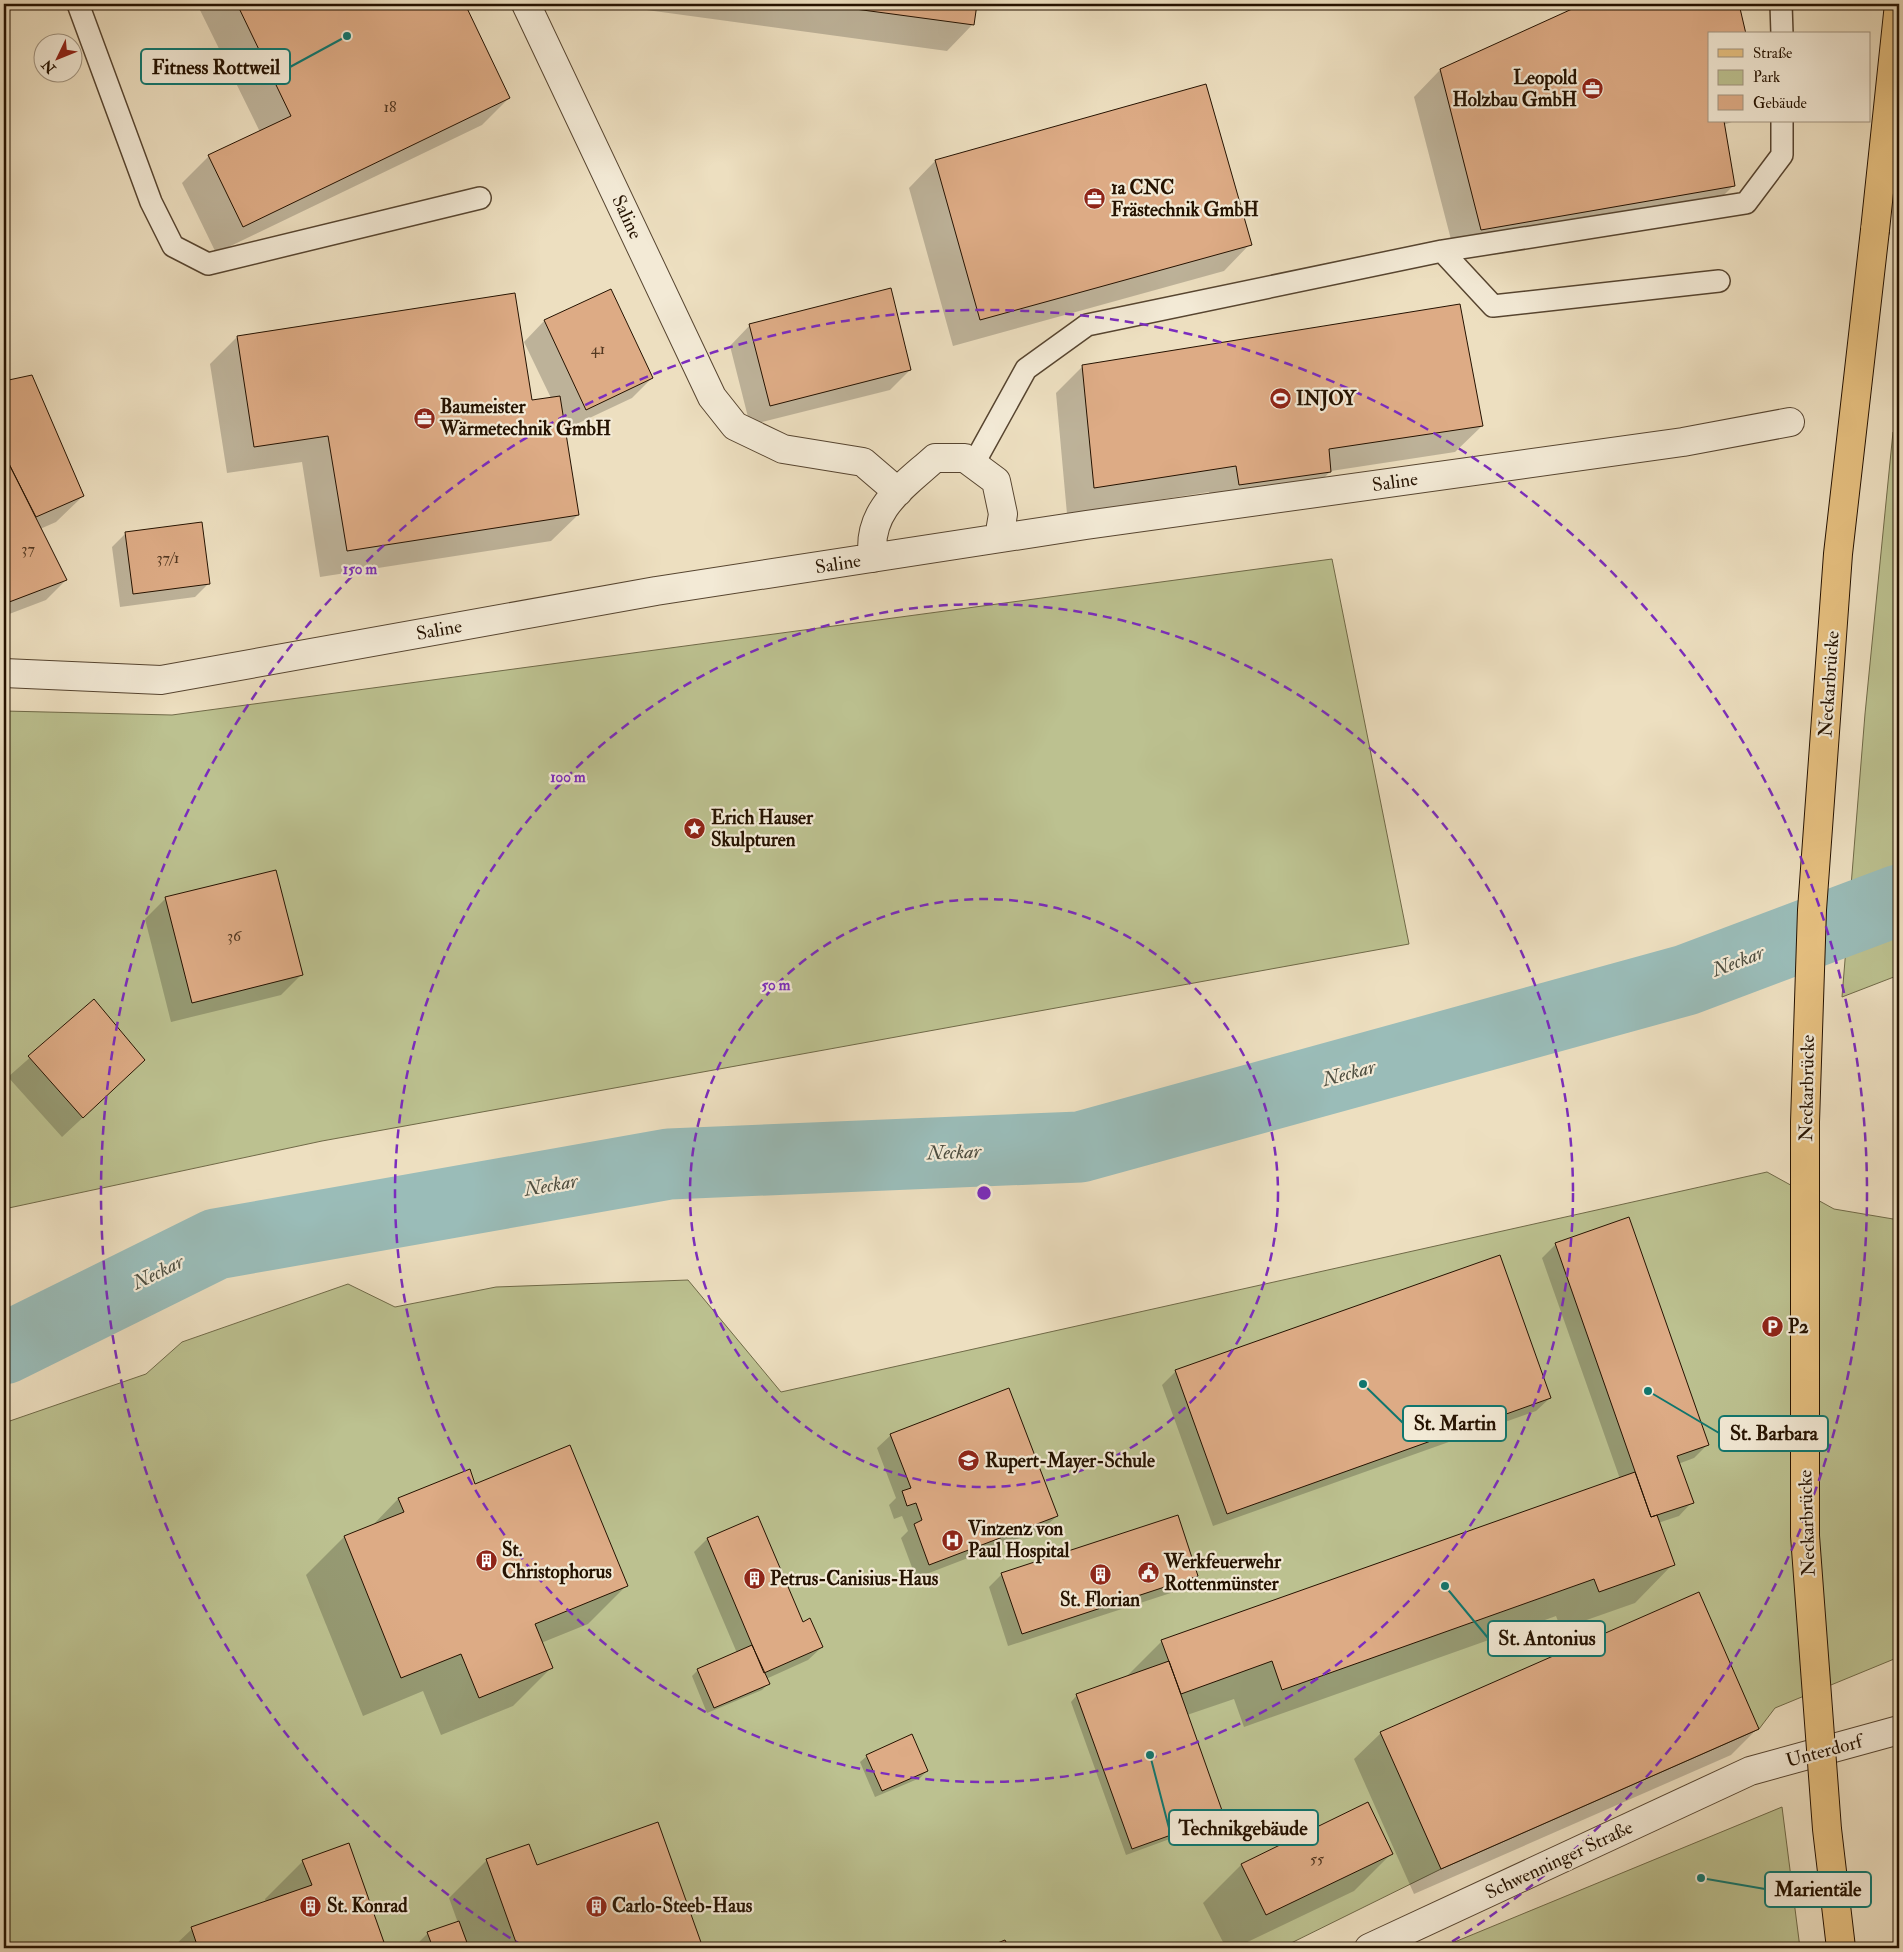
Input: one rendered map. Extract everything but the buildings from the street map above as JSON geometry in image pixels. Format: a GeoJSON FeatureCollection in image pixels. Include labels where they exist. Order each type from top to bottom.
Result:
{"type":"FeatureCollection","features":[{"type":"Feature","properties":{"kind":"main road","name":"Neckarbrücke"},"geometry":{"type":"LineString","coordinates":[[1841,1948],[1827,1829],[1805,1536],[1805,1122],[1812,910],[1838,554],[1899,4]]}},
{"type":"Feature","properties":{"kind":"street","name":"Saline"},"geometry":{"type":"LineString","coordinates":[[526,4],[712,397],[735,426],[783,449],[863,462],[898,492]]}},
{"type":"Feature","properties":{"kind":"street","name":"Saline"},"geometry":{"type":"LineString","coordinates":[[4,673],[119,676],[161,680],[656,591],[999,538],[1684,442],[1790,422]]}},
{"type":"Feature","properties":{"kind":"street","name":"Saline"},"geometry":{"type":"LineString","coordinates":[[873,558],[872,530],[884,506],[935,458],[965,458],[996,482],[1003,514],[999,538]]}},
{"type":"Feature","properties":{"kind":"street","name":"Unterdorf"},"geometry":{"type":"LineString","coordinates":[[1750,1771],[1899,1730]]}},
{"type":"Feature","properties":{"kind":"street","name":"Schwenninger Straße"},"geometry":{"type":"LineString","coordinates":[[1369,1948],[1750,1771]]}},
{"type":"Feature","properties":{"kind":"lane"},"geometry":{"type":"LineString","coordinates":[[78,4],[151,202],[173,246],[208,264],[480,198]]}},
{"type":"Feature","properties":{"kind":"lane"},"geometry":{"type":"LineString","coordinates":[[1781,4],[1782,32]]}},
{"type":"Feature","properties":{"kind":"lane"},"geometry":{"type":"LineString","coordinates":[[974,464],[1026,369],[1087,325],[1442,251],[1746,203],[1782,155],[1782,122]]}},
{"type":"Feature","properties":{"kind":"lane"},"geometry":{"type":"LineString","coordinates":[[1442,251],[1493,306],[1719,281]]}},
{"type":"Feature","properties":{"kind":"green space"},"geometry":{"type":"Polygon","coordinates":[[[1899,430],[1899,975],[1842,997],[1865,714],[1893,432],[1899,430]]]}},
{"type":"Feature","properties":{"kind":"green space","name":"Erich Hauser Skulpturen"},"geometry":{"type":"Polygon","coordinates":[[[1332,559],[1409,944],[322,1141],[4,1209],[4,711],[172,715],[1332,559]]]}},
{"type":"Feature","properties":{"kind":"green space","name":"Vinzenz von Paul Hospital"},"geometry":{"type":"Polygon","coordinates":[[[1767,1172],[1834,1209],[1899,1220],[1899,1657],[1775,1708],[1759,1729],[1441,1869],[1281,1948],[4,1948],[4,1423],[146,1374],[182,1342],[348,1284],[395,1307],[496,1287],[688,1280],[781,1392],[1767,1172]]]}},
{"type":"Feature","properties":{"kind":"green space"},"geometry":{"type":"Polygon","coordinates":[[[1782,1807],[1800,1948],[1440,1948],[1782,1807]]]}},
{"type":"Feature","properties":{"kind":"waterway","name":"Neckar"},"geometry":{"type":"LineString","coordinates":[[4,1349],[216,1244],[669,1164],[1080,1147],[1686,980],[1899,900]]}},
{"type":"Feature","properties":{"kind":"place","name":"Fitness Rottweil"},"geometry":{"type":"Point","coordinates":[347,36]}},
{"type":"Feature","properties":{"kind":"place","name":"Leopold Holzbau GmbH"},"geometry":{"type":"Point","coordinates":[1593,89]}},
{"type":"Feature","properties":{"kind":"place","name":"1a CNC Frästechnik GmbH"},"geometry":{"type":"Point","coordinates":[1095,199]}},
{"type":"Feature","properties":{"kind":"place","name":"INJOY"},"geometry":{"type":"Point","coordinates":[1280,399]}},
{"type":"Feature","properties":{"kind":"place","name":"Baumeister Wärmetechnik GmbH"},"geometry":{"type":"Point","coordinates":[424,418]}},
{"type":"Feature","properties":{"kind":"place","name":"Erich Hauser Skulpturen"},"geometry":{"type":"Point","coordinates":[695,829]}},
{"type":"Feature","properties":{"kind":"place","name":"P2"},"geometry":{"type":"Point","coordinates":[1772,1327]}},
{"type":"Feature","properties":{"kind":"place","name":"St. Martin"},"geometry":{"type":"Point","coordinates":[1363,1384]}},
{"type":"Feature","properties":{"kind":"place","name":"St. Barbara"},"geometry":{"type":"Point","coordinates":[1648,1391]}},
{"type":"Feature","properties":{"kind":"place","name":"Rupert-Mayer-Schule"},"geometry":{"type":"Point","coordinates":[969,1461]}},
{"type":"Feature","properties":{"kind":"place","name":"Vinzenz von Paul Hospital"},"geometry":{"type":"Point","coordinates":[952,1540]}},
{"type":"Feature","properties":{"kind":"place","name":"St. Christophorus"},"geometry":{"type":"Point","coordinates":[486,1561]}},
{"type":"Feature","properties":{"kind":"place","name":"Werkfeuerwehr Rottenmünster"},"geometry":{"type":"Point","coordinates":[1148,1573]}},
{"type":"Feature","properties":{"kind":"place","name":"St. Florian"},"geometry":{"type":"Point","coordinates":[1100,1574]}},
{"type":"Feature","properties":{"kind":"place","name":"Petrus-Canisius-Haus"},"geometry":{"type":"Point","coordinates":[754,1579]}},
{"type":"Feature","properties":{"kind":"place","name":"St. Antonius"},"geometry":{"type":"Point","coordinates":[1445,1586]}},
{"type":"Feature","properties":{"kind":"place","name":"Technikgebäude"},"geometry":{"type":"Point","coordinates":[1150,1755]}},
{"type":"Feature","properties":{"kind":"place","name":"Marientäle"},"geometry":{"type":"Point","coordinates":[1701,1878]}},
{"type":"Feature","properties":{"kind":"place","name":"St. Konrad"},"geometry":{"type":"Point","coordinates":[311,1906]}},
{"type":"Feature","properties":{"kind":"place","name":"Carlo-Steeb-Haus"},"geometry":{"type":"Point","coordinates":[596,1906]}}]}
